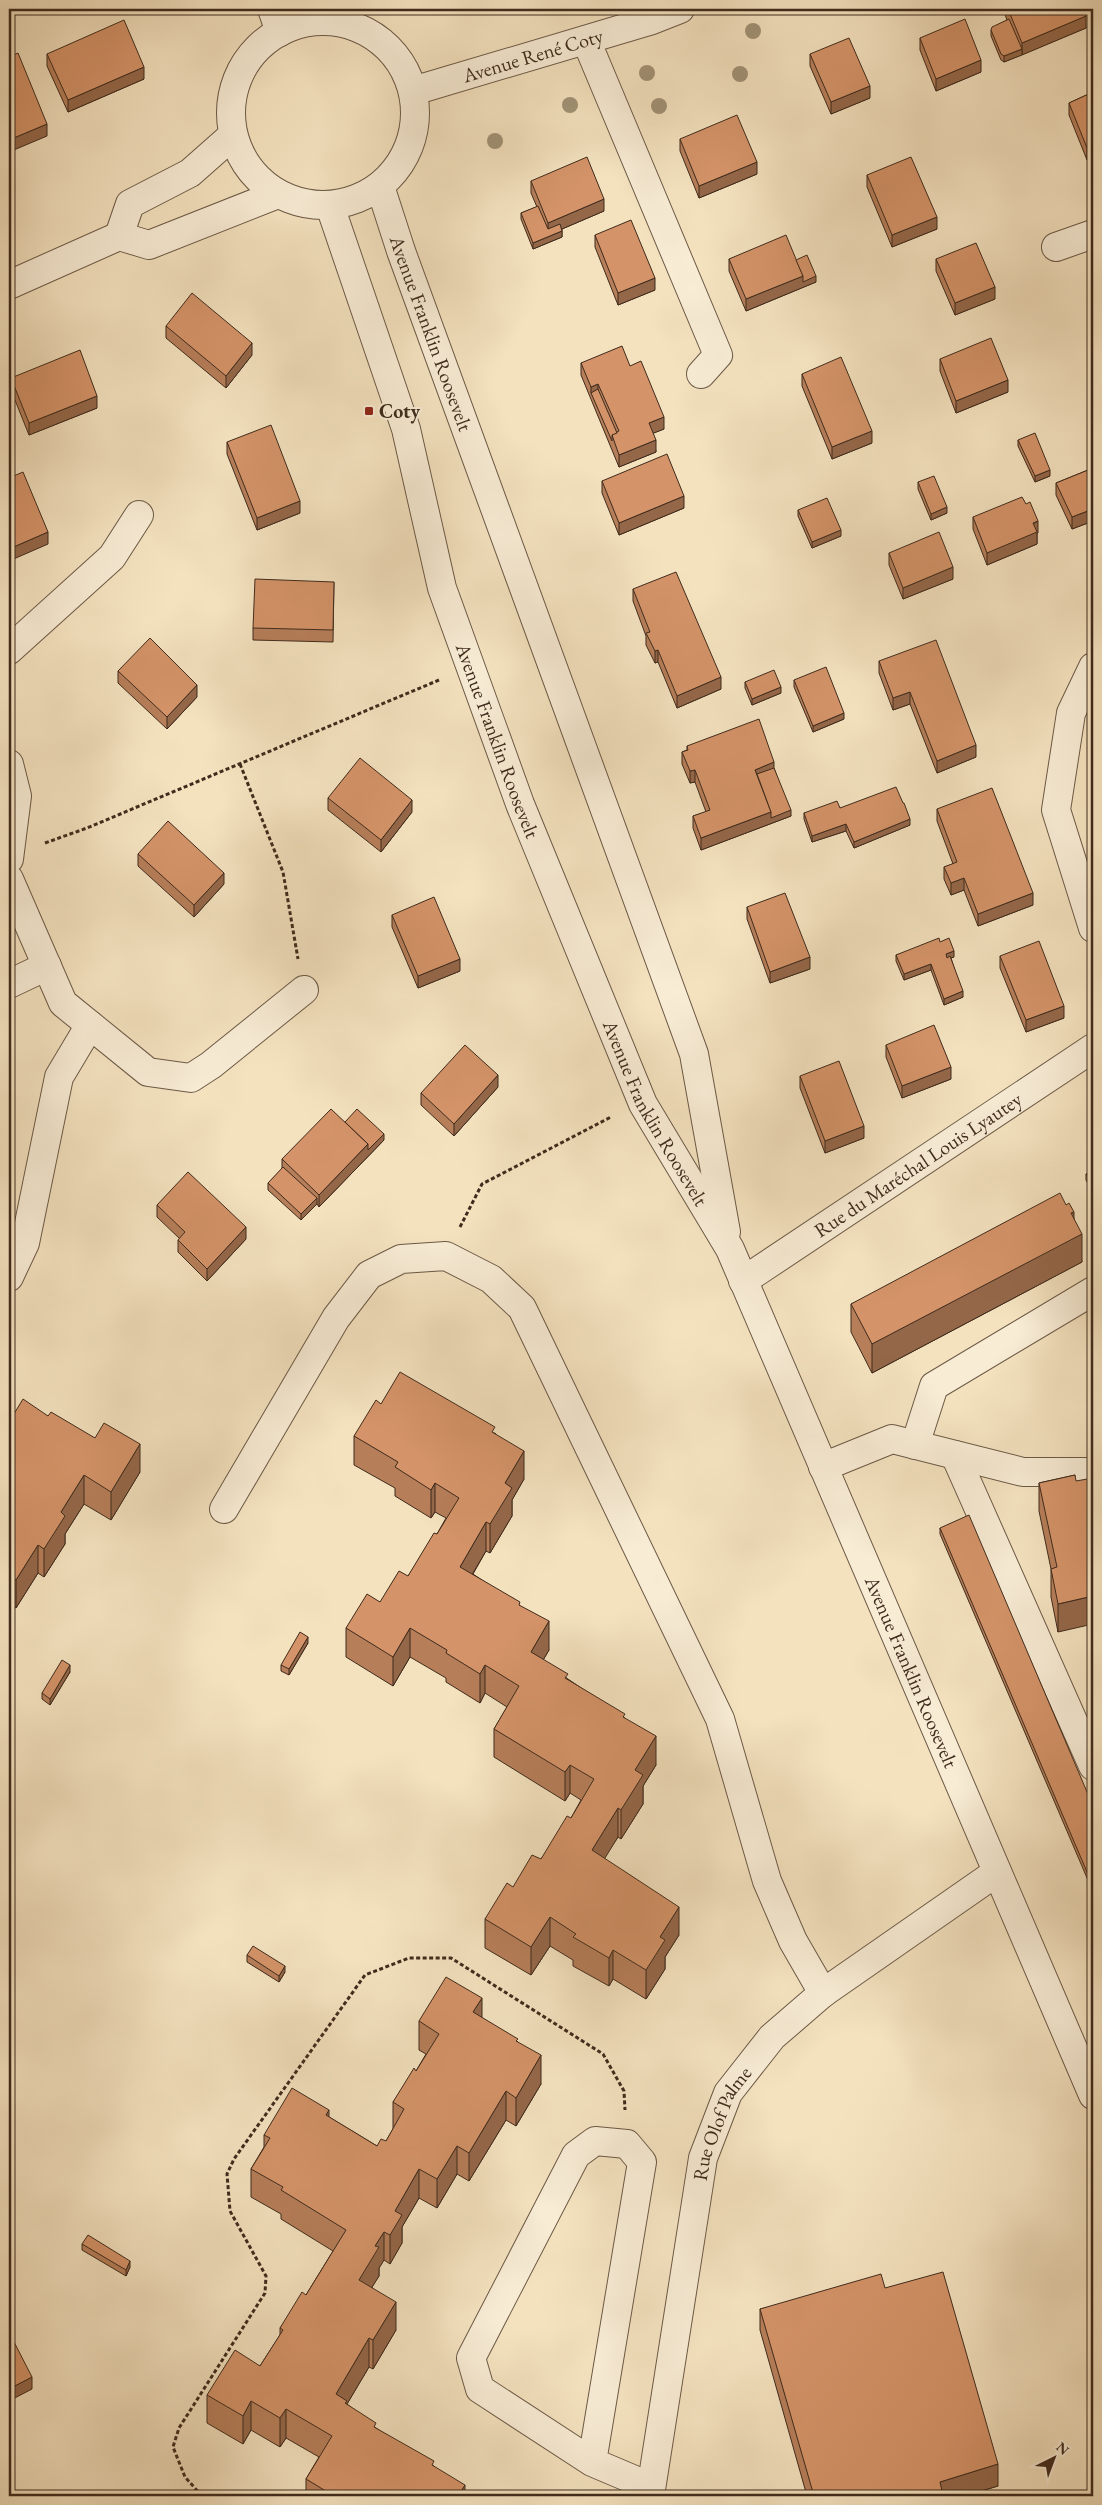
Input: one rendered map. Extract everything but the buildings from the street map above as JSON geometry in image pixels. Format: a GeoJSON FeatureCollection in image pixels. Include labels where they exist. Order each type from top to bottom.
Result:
{"type":"FeatureCollection","features":[{"type":"Feature","properties":{"kind":"street","name":"Avenue René Coty"},"geometry":{"type":"LineString","coordinates":[[413,91],[652,20],[680,9]]}},
{"type":"Feature","properties":{"kind":"street"},"geometry":{"type":"LineString","coordinates":[[326,15],[382,42],[396,56],[413,91],[416,112],[411,140],[396,171],[380,186],[357,199],[330,206],[295,201],[278,194],[254,175],[238,149],[231,114],[233,94],[239,75],[250,58],[264,43],[276,20],[303,24],[326,15]]}},
{"type":"Feature","properties":{"kind":"street"},"geometry":{"type":"LineString","coordinates":[[586,40],[718,355],[701,374]]}},
{"type":"Feature","properties":{"kind":"street"},"geometry":{"type":"LineString","coordinates":[[119,236],[130,204],[190,173],[234,135]]}},
{"type":"Feature","properties":{"kind":"street","name":"Avenue Franklin Roosevelt"},"geometry":{"type":"LineString","coordinates":[[380,186],[401,251],[694,1054],[730,1249]]}},
{"type":"Feature","properties":{"kind":"street"},"geometry":{"type":"LineString","coordinates":[[9,285],[119,236],[149,245],[278,194]]}},
{"type":"Feature","properties":{"kind":"street","name":"Avenue Franklin Roosevelt"},"geometry":{"type":"LineString","coordinates":[[330,206],[406,429],[442,588],[520,804],[643,1104],[730,1249],[1093,2096]]}},
{"type":"Feature","properties":{"kind":"street"},"geometry":{"type":"LineString","coordinates":[[1056,247],[1093,234]]}},
{"type":"Feature","properties":{"kind":"street"},"geometry":{"type":"LineString","coordinates":[[9,650],[112,558],[139,515]]}},
{"type":"Feature","properties":{"kind":"street"},"geometry":{"type":"LineString","coordinates":[[1093,667],[1071,713],[1056,810],[1093,928]]}},
{"type":"Feature","properties":{"kind":"street"},"geometry":{"type":"LineString","coordinates":[[9,764],[17,796],[9,873],[63,1003],[148,1072],[191,1078],[212,1066],[304,990]]}},
{"type":"Feature","properties":{"kind":"street"},"geometry":{"type":"LineString","coordinates":[[9,984],[47,966]]}},
{"type":"Feature","properties":{"kind":"street"},"geometry":{"type":"LineString","coordinates":[[9,1276],[24,1243],[59,1077],[90,1025]]}},
{"type":"Feature","properties":{"kind":"street","name":"Rue du Maréchal Louis Lyautey"},"geometry":{"type":"LineString","coordinates":[[744,1281],[1093,1048]]}},
{"type":"Feature","properties":{"kind":"street"},"geometry":{"type":"LineString","coordinates":[[224,1509],[336,1318],[369,1274],[401,1259],[446,1256],[491,1279],[522,1308],[720,1719],[768,1881],[793,1941],[823,1993]]}},
{"type":"Feature","properties":{"kind":"street"},"geometry":{"type":"LineString","coordinates":[[915,1445],[934,1386],[1093,1291]]}},
{"type":"Feature","properties":{"kind":"street"},"geometry":{"type":"LineString","coordinates":[[823,1467],[892,1439],[1023,1472],[1093,1472]]}},
{"type":"Feature","properties":{"kind":"street"},"geometry":{"type":"LineString","coordinates":[[955,1455],[1093,1766]]}},
{"type":"Feature","properties":{"kind":"street","name":"Rue Olof Palme"},"geometry":{"type":"LineString","coordinates":[[651,2492],[703,2158],[728,2093],[772,2037],[823,1993],[997,1872]]}},
{"type":"Feature","properties":{"kind":"street"},"geometry":{"type":"LineString","coordinates":[[592,2462],[642,2162],[626,2144],[595,2142],[576,2155],[471,2358],[480,2389],[592,2462],[651,2492]]}},
{"type":"Feature","properties":{"kind":"path"},"geometry":{"type":"LineString","coordinates":[[9,873],[87,828],[470,667]]}},
{"type":"Feature","properties":{"kind":"path"},"geometry":{"type":"LineString","coordinates":[[240,764],[283,872],[304,990]]}},
{"type":"Feature","properties":{"kind":"path"},"geometry":{"type":"LineString","coordinates":[[446,1256],[482,1184],[612,1116],[643,1104]]}},
{"type":"Feature","properties":{"kind":"path"},"geometry":{"type":"LineString","coordinates":[[202,2496],[185,2477],[173,2447],[179,2428],[265,2293],[266,2276],[230,2211],[227,2174],[234,2159],[364,1975],[410,1958],[451,1958],[603,2054],[624,2091],[626,2144]]}},
{"type":"Feature","properties":{"kind":"place","name":"Coty"},"geometry":{"type":"Point","coordinates":[369,411]}}]}
